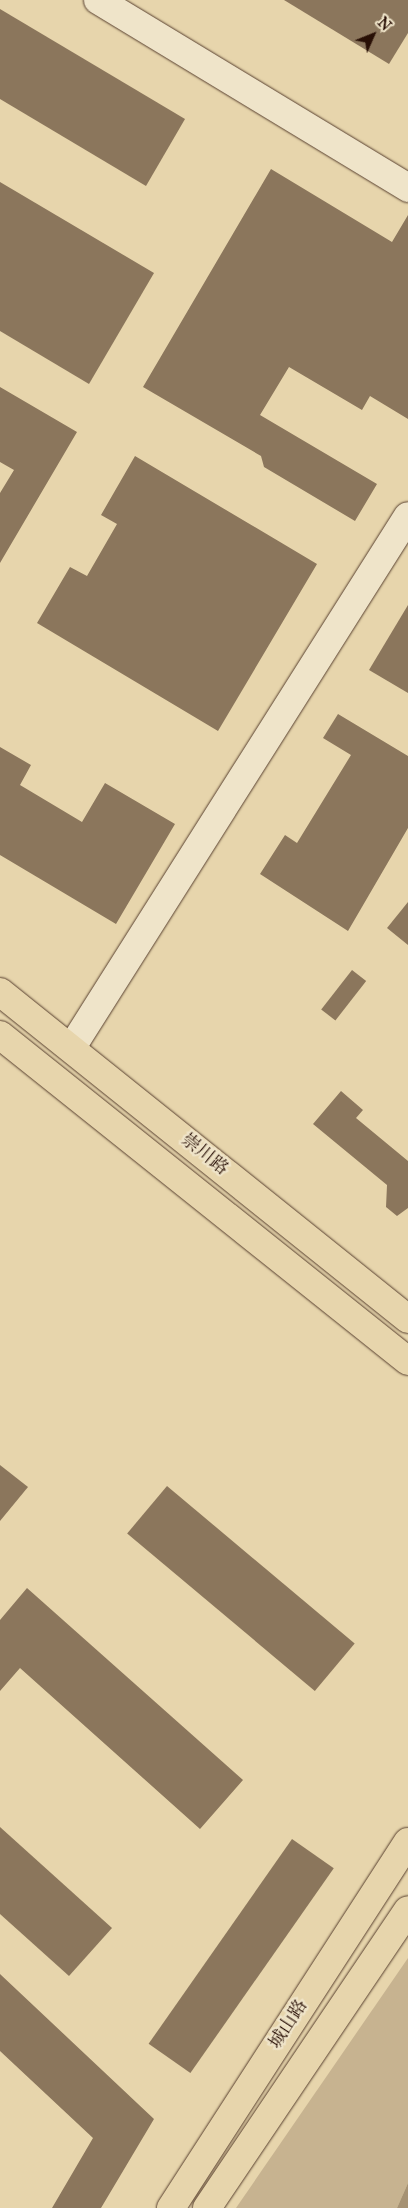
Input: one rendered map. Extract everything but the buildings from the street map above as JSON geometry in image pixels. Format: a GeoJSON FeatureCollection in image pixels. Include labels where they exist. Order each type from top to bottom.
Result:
{"type":"FeatureCollection","features":[{"type":"Feature","properties":{"kind":"main road","name":"崇川路"},"geometry":{"type":"LineString","coordinates":[[0,992],[72,1047],[408,1319]]}},
{"type":"Feature","properties":{"kind":"main road","name":"崇川路"},"geometry":{"type":"LineString","coordinates":[[0,1035],[408,1361]]}},
{"type":"Feature","properties":{"kind":"main road","name":"城山路"},"geometry":{"type":"LineString","coordinates":[[171,2208],[408,1842]]}},
{"type":"Feature","properties":{"kind":"main road","name":"城山路"},"geometry":{"type":"LineString","coordinates":[[207,2208],[408,1910]]}},
{"type":"Feature","properties":{"kind":"street"},"geometry":{"type":"LineString","coordinates":[[98,0],[408,188]]}},
{"type":"Feature","properties":{"kind":"street"},"geometry":{"type":"LineString","coordinates":[[72,1047],[408,516]]}},
{"type":"Feature","properties":{"kind":"shaded area"},"geometry":{"type":"Polygon","coordinates":[[[408,1958],[408,2183],[397,2208],[236,2208],[408,1958]]]}},
{"type":"Feature","properties":{"kind":"shaded area"},"geometry":{"type":"Polygon","coordinates":[[[408,2183],[408,2208],[397,2208],[408,2183]]]}}]}
